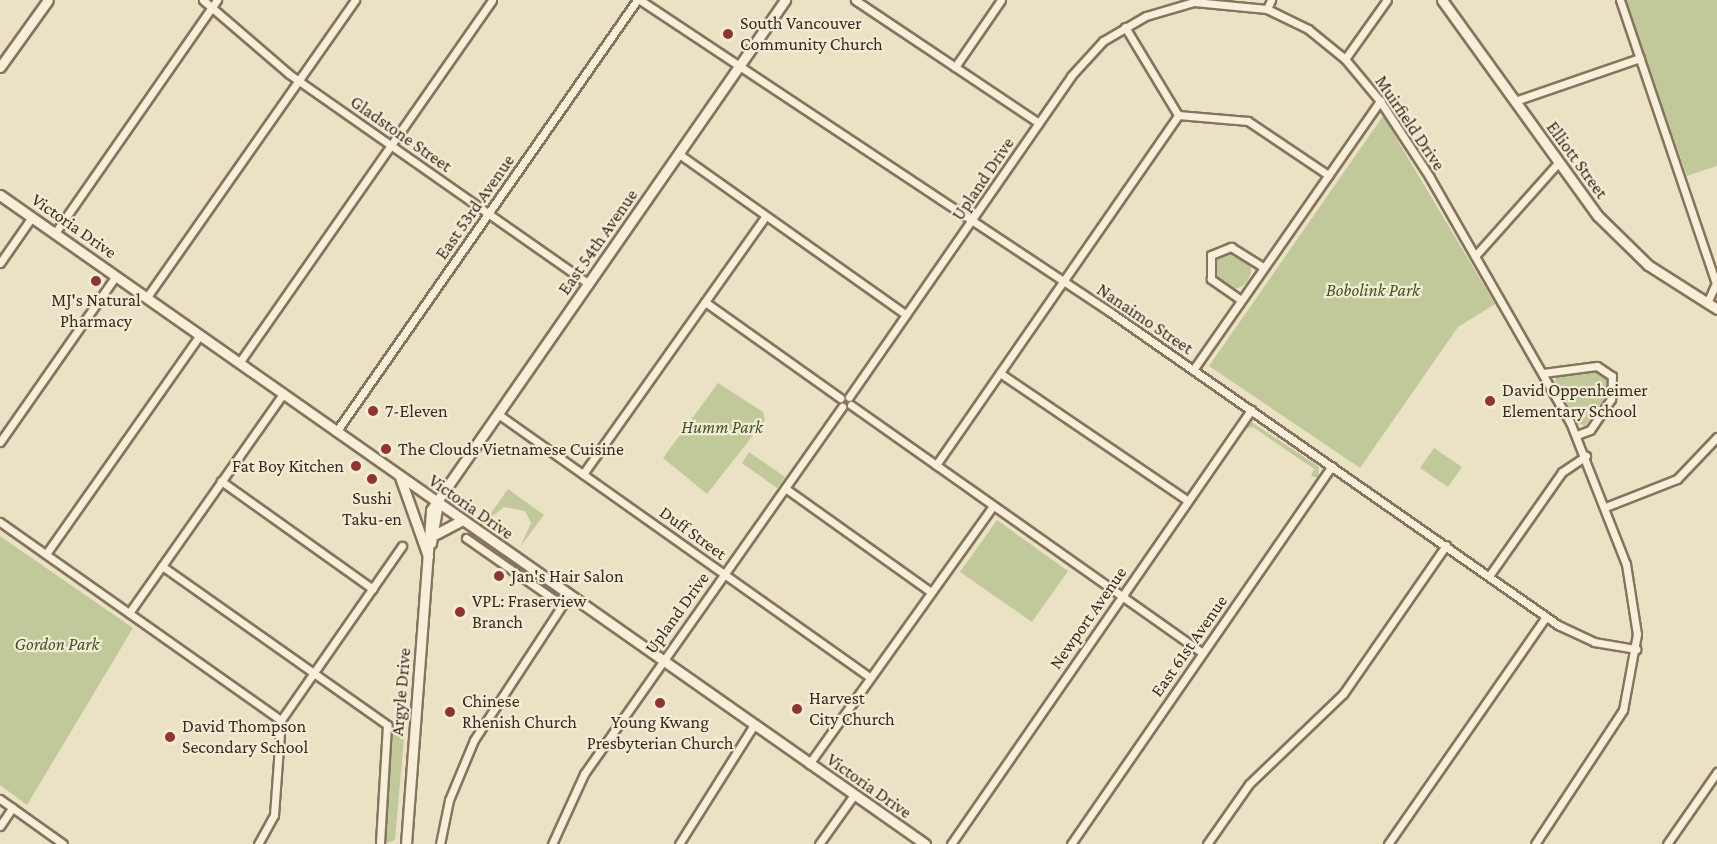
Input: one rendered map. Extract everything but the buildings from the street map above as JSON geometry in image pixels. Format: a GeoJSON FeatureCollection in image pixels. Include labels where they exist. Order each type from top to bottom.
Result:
{"type":"FeatureCollection","features":[{"type":"Feature","properties":{"kind":"street"},"geometry":{"type":"LineString","coordinates":[[0,67],[48,0]]}},
{"type":"Feature","properties":{"kind":"street","name":"Gladstone Street"},"geometry":{"type":"LineString","coordinates":[[202,0],[298,80],[589,284]]}},
{"type":"Feature","properties":{"kind":"street"},"geometry":{"type":"LineString","coordinates":[[55,233],[218,0]]}},
{"type":"Feature","properties":{"kind":"street"},"geometry":{"type":"LineString","coordinates":[[147,297],[355,0]]}},
{"type":"Feature","properties":{"kind":"street"},"geometry":{"type":"LineString","coordinates":[[239,363],[492,0]]}},
{"type":"Feature","properties":{"kind":"street","name":"Nanaimo Street"},"geometry":{"type":"LineString","coordinates":[[639,0],[972,223],[1063,281],[1446,545],[1546,617],[1594,642],[1636,649]]}},
{"type":"Feature","properties":{"kind":"street","name":"East 53rd Avenue"},"geometry":{"type":"LineString","coordinates":[[336,432],[639,0]]}},
{"type":"Feature","properties":{"kind":"street","name":"East 54th Avenue"},"geometry":{"type":"LineString","coordinates":[[438,503],[785,0]]}},
{"type":"Feature","properties":{"kind":"street"},"geometry":{"type":"LineString","coordinates":[[855,0],[1039,123]]}},
{"type":"Feature","properties":{"kind":"street"},"geometry":{"type":"LineString","coordinates":[[955,67],[1001,0]]}},
{"type":"Feature","properties":{"kind":"street"},"geometry":{"type":"LineString","coordinates":[[1267,9],[1271,0]]}},
{"type":"Feature","properties":{"kind":"street"},"geometry":{"type":"LineString","coordinates":[[1345,59],[1387,0]]}},
{"type":"Feature","properties":{"kind":"street","name":"Elliott Street"},"geometry":{"type":"LineString","coordinates":[[1443,0],[1558,163],[1619,239],[1717,309]]}},
{"type":"Feature","properties":{"kind":"street"},"geometry":{"type":"LineString","coordinates":[[1620,0],[1716,283],[1707,303]]}},
{"type":"Feature","properties":{"kind":"street","name":"Muirfield Drive"},"geometry":{"type":"LineString","coordinates":[[1167,4],[1214,1],[1267,9],[1308,29],[1345,59],[1380,101],[1475,256],[1577,435],[1608,507],[1634,605],[1636,649],[1631,685],[1610,735],[1535,844]]}},
{"type":"Feature","properties":{"kind":"street","name":"Upland Drive"},"geometry":{"type":"LineString","coordinates":[[849,397],[1082,62],[1125,27],[1167,4]]}},
{"type":"Feature","properties":{"kind":"street"},"geometry":{"type":"LineString","coordinates":[[1125,27],[1178,115]]}},
{"type":"Feature","properties":{"kind":"street"},"geometry":{"type":"LineString","coordinates":[[1515,101],[1640,58]]}},
{"type":"Feature","properties":{"kind":"street"},"geometry":{"type":"LineString","coordinates":[[1193,370],[1380,101]]}},
{"type":"Feature","properties":{"kind":"street"},"geometry":{"type":"LineString","coordinates":[[1178,115],[1248,121],[1328,175]]}},
{"type":"Feature","properties":{"kind":"street"},"geometry":{"type":"LineString","coordinates":[[936,465],[1178,115]]}},
{"type":"Feature","properties":{"kind":"street"},"geometry":{"type":"LineString","coordinates":[[679,154],[906,315]]}},
{"type":"Feature","properties":{"kind":"street"},"geometry":{"type":"LineString","coordinates":[[1475,256],[1558,163]]}},
{"type":"Feature","properties":{"kind":"street","name":"Victoria Drive"},"geometry":{"type":"LineString","coordinates":[[0,195],[925,844]]}},
{"type":"Feature","properties":{"kind":"street"},"geometry":{"type":"LineString","coordinates":[[583,474],[766,216]]}},
{"type":"Feature","properties":{"kind":"street"},"geometry":{"type":"LineString","coordinates":[[0,263],[32,217]]}},
{"type":"Feature","properties":{"kind":"street"},"geometry":{"type":"LineString","coordinates":[[1241,300],[1211,279],[1211,255],[1231,248],[1263,267]]}},
{"type":"Feature","properties":{"kind":"street"},"geometry":{"type":"LineString","coordinates":[[0,442],[116,276]]}},
{"type":"Feature","properties":{"kind":"street"},"geometry":{"type":"LineString","coordinates":[[705,302],[840,398],[849,397],[850,405],[1202,653]]}},
{"type":"Feature","properties":{"kind":"street"},"geometry":{"type":"LineString","coordinates":[[45,554],[200,335]]}},
{"type":"Feature","properties":{"kind":"street"},"geometry":{"type":"LineString","coordinates":[[1543,373],[1598,366],[1612,376],[1611,399],[1590,430],[1577,435]]}},
{"type":"Feature","properties":{"kind":"street"},"geometry":{"type":"LineString","coordinates":[[1000,373],[1188,501]]}},
{"type":"Feature","properties":{"kind":"street"},"geometry":{"type":"LineString","coordinates":[[129,613],[283,394]]}},
{"type":"Feature","properties":{"kind":"street"},"geometry":{"type":"LineString","coordinates":[[840,398],[842,407],[850,405]]}},
{"type":"Feature","properties":{"kind":"street","name":"Upland Drive"},"geometry":{"type":"LineString","coordinates":[[552,844],[584,774],[842,407]]}},
{"type":"Feature","properties":{"kind":"street","name":"Newport Avenue"},"geometry":{"type":"LineString","coordinates":[[951,844],[1251,410]]}},
{"type":"Feature","properties":{"kind":"street","name":"Duff Street"},"geometry":{"type":"LineString","coordinates":[[498,414],[870,678]]}},
{"type":"Feature","properties":{"kind":"street"},"geometry":{"type":"LineString","coordinates":[[1608,507],[1677,479],[1716,442]]}},
{"type":"Feature","properties":{"kind":"street"},"geometry":{"type":"LineString","coordinates":[[1489,576],[1562,472],[1586,456]]}},
{"type":"Feature","properties":{"kind":"street","name":"East 61st Avenue"},"geometry":{"type":"LineString","coordinates":[[1071,844],[1332,466]]}},
{"type":"Feature","properties":{"kind":"street"},"geometry":{"type":"LineString","coordinates":[[400,477],[429,559]]}},
{"type":"Feature","properties":{"kind":"street"},"geometry":{"type":"LineString","coordinates":[[221,481],[373,589]]}},
{"type":"Feature","properties":{"kind":"street"},"geometry":{"type":"LineString","coordinates":[[784,488],[931,592]]}},
{"type":"Feature","properties":{"kind":"street","name":"Argyle Drive"},"geometry":{"type":"LineString","coordinates":[[431,543],[436,534],[438,503]]}},
{"type":"Feature","properties":{"kind":"street","name":"Argyle Drive"},"geometry":{"type":"LineString","coordinates":[[406,844],[431,543],[429,520],[438,503]]}},
{"type":"Feature","properties":{"kind":"street"},"geometry":{"type":"LineString","coordinates":[[809,764],[993,506]]}},
{"type":"Feature","properties":{"kind":"street"},"geometry":{"type":"LineString","coordinates":[[436,534],[462,520]]}},
{"type":"Feature","properties":{"kind":"street"},"geometry":{"type":"LineString","coordinates":[[0,522],[281,720]]}},
{"type":"Feature","properties":{"kind":"street"},"geometry":{"type":"LineString","coordinates":[[466,538],[562,605]]}},
{"type":"Feature","properties":{"kind":"street"},"geometry":{"type":"LineString","coordinates":[[1208,844],[1249,784],[1343,694],[1446,545]]}},
{"type":"Feature","properties":{"kind":"street"},"geometry":{"type":"LineString","coordinates":[[258,844],[274,815],[281,720],[402,546]]}},
{"type":"Feature","properties":{"kind":"street"},"geometry":{"type":"LineString","coordinates":[[505,565],[511,555]]}},
{"type":"Feature","properties":{"kind":"street"},"geometry":{"type":"LineString","coordinates":[[162,566],[387,725],[380,844]]}},
{"type":"Feature","properties":{"kind":"street"},"geometry":{"type":"LineString","coordinates":[[440,844],[449,800],[474,740],[569,595]]}},
{"type":"Feature","properties":{"kind":"street"},"geometry":{"type":"LineString","coordinates":[[1388,844],[1546,617]]}},
{"type":"Feature","properties":{"kind":"street"},"geometry":{"type":"LineString","coordinates":[[679,844],[754,725]]}},
{"type":"Feature","properties":{"kind":"street"},"geometry":{"type":"LineString","coordinates":[[1666,844],[1717,772]]}},
{"type":"Feature","properties":{"kind":"street"},"geometry":{"type":"LineString","coordinates":[[819,844],[854,795]]}},
{"type":"Feature","properties":{"kind":"street"},"geometry":{"type":"LineString","coordinates":[[0,799],[63,844]]}},
{"type":"Feature","properties":{"kind":"street"},"geometry":{"type":"LineString","coordinates":[[0,826],[12,808]]}},
{"type":"Feature","properties":{"kind":"green space"},"geometry":{"type":"Polygon","coordinates":[[[1625,0],[1717,0],[1717,166],[1687,176],[1625,0]]]}},
{"type":"Feature","properties":{"kind":"green space","name":"Bobolink Park"},"geometry":{"type":"Polygon","coordinates":[[[1383,116],[1495,304],[1458,327],[1360,468],[1209,366],[1383,116]]]}},
{"type":"Feature","properties":{"kind":"green space"},"geometry":{"type":"Polygon","coordinates":[[[1232,251],[1245,257],[1251,270],[1245,283],[1232,289],[1219,283],[1213,270],[1219,257],[1232,251]]]}},
{"type":"Feature","properties":{"kind":"green space"},"geometry":{"type":"Polygon","coordinates":[[[1589,370],[1605,376],[1610,390],[1585,426],[1578,423],[1555,381],[1558,374],[1589,370]]]}},
{"type":"Feature","properties":{"kind":"green space","name":"Humm Park"},"geometry":{"type":"Polygon","coordinates":[[[718,383],[763,412],[765,420],[707,494],[663,458],[718,383]]]}},
{"type":"Feature","properties":{"kind":"green space"},"geometry":{"type":"Polygon","coordinates":[[[1250,421],[1319,467],[1318,478],[1311,476],[1314,469],[1253,427],[1244,429],[1250,421]]]}},
{"type":"Feature","properties":{"kind":"green space"},"geometry":{"type":"Polygon","coordinates":[[[1434,448],[1462,467],[1448,487],[1420,468],[1434,448]]]}},
{"type":"Feature","properties":{"kind":"green space"},"geometry":{"type":"Polygon","coordinates":[[[749,452],[785,477],[777,488],[742,463],[749,452]]]}},
{"type":"Feature","properties":{"kind":"green space"},"geometry":{"type":"Polygon","coordinates":[[[508,489],[544,515],[520,547],[531,523],[525,511],[504,507],[484,523],[508,489]]]}},
{"type":"Feature","properties":{"kind":"green space"},"geometry":{"type":"Polygon","coordinates":[[[997,520],[1068,571],[1032,622],[960,572],[997,520]]]}},
{"type":"Feature","properties":{"kind":"green space","name":"Gordon Park"},"geometry":{"type":"Polygon","coordinates":[[[0,536],[133,628],[27,805],[0,785],[0,536]]]}},
{"type":"Feature","properties":{"kind":"green space"},"geometry":{"type":"Polygon","coordinates":[[[392,727],[405,727],[395,840],[385,844],[392,727]]]}},
{"type":"Feature","properties":{"kind":"place","name":"South Vancouver Community Church"},"geometry":{"type":"Point","coordinates":[728,34]}},
{"type":"Feature","properties":{"kind":"place","name":"MJ's Natural Pharmacy"},"geometry":{"type":"Point","coordinates":[96,281]}},
{"type":"Feature","properties":{"kind":"place","name":"David Oppenheimer Elementary School"},"geometry":{"type":"Point","coordinates":[1490,401]}},
{"type":"Feature","properties":{"kind":"place","name":"7-Eleven"},"geometry":{"type":"Point","coordinates":[373,411]}},
{"type":"Feature","properties":{"kind":"place","name":"The Clouds Vietnamese Cuisine"},"geometry":{"type":"Point","coordinates":[386,449]}},
{"type":"Feature","properties":{"kind":"place","name":"Fat Boy Kitchen"},"geometry":{"type":"Point","coordinates":[356,466]}},
{"type":"Feature","properties":{"kind":"place","name":"Sushi Taku-en"},"geometry":{"type":"Point","coordinates":[372,479]}},
{"type":"Feature","properties":{"kind":"place","name":"Jan's Hair Salon"},"geometry":{"type":"Point","coordinates":[499,576]}},
{"type":"Feature","properties":{"kind":"place","name":"VPL: Fraserview Branch"},"geometry":{"type":"Point","coordinates":[460,612]}},
{"type":"Feature","properties":{"kind":"place","name":"Young Kwang Presbyterian Church"},"geometry":{"type":"Point","coordinates":[660,703]}},
{"type":"Feature","properties":{"kind":"place","name":"Harvest City Church"},"geometry":{"type":"Point","coordinates":[797,709]}},
{"type":"Feature","properties":{"kind":"place","name":"Chinese Rhenish Church"},"geometry":{"type":"Point","coordinates":[450,712]}},
{"type":"Feature","properties":{"kind":"place","name":"David Thompson Secondary School"},"geometry":{"type":"Point","coordinates":[170,737]}}]}
